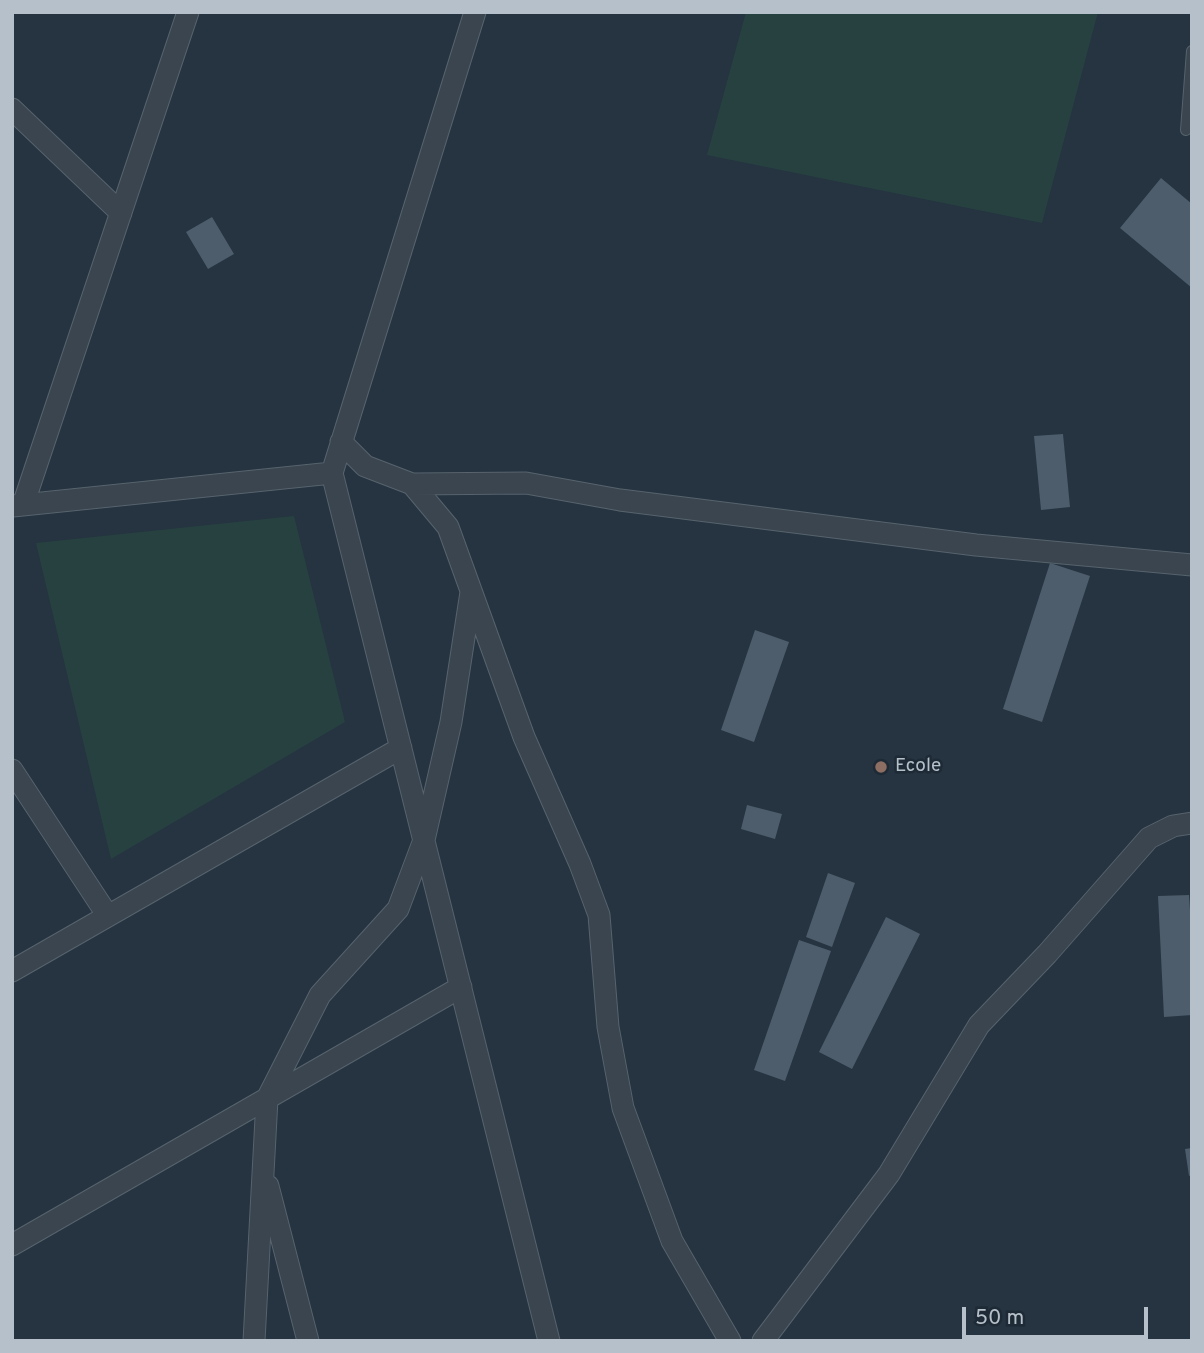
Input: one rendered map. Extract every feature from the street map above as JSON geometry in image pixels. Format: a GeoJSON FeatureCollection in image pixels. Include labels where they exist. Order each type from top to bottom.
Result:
{"type":"FeatureCollection","features":[{"type":"Feature","properties":{"kind":"street"},"geometry":{"type":"LineString","coordinates":[[188,12],[18,506],[332,473]]}},
{"type":"Feature","properties":{"kind":"street"},"geometry":{"type":"LineString","coordinates":[[475,12],[332,473],[549,1341]]}},
{"type":"Feature","properties":{"kind":"street"},"geometry":{"type":"LineString","coordinates":[[12,109],[121,213]]}},
{"type":"Feature","properties":{"kind":"street"},"geometry":{"type":"LineString","coordinates":[[341,442],[365,466],[412,484],[526,483],[620,500],[976,545],[1192,565]]}},
{"type":"Feature","properties":{"kind":"street"},"geometry":{"type":"LineString","coordinates":[[412,484],[448,527],[524,737],[580,864],[599,915],[608,1027],[623,1108],[672,1241],[730,1341]]}},
{"type":"Feature","properties":{"kind":"street"},"geometry":{"type":"LineString","coordinates":[[254,1341],[267,1098],[320,995],[398,909],[424,840],[451,722],[471,590]]}},
{"type":"Feature","properties":{"kind":"street"},"geometry":{"type":"LineString","coordinates":[[12,971],[401,748]]}},
{"type":"Feature","properties":{"kind":"street"},"geometry":{"type":"LineString","coordinates":[[12,770],[108,916]]}},
{"type":"Feature","properties":{"kind":"street"},"geometry":{"type":"LineString","coordinates":[[763,1341],[889,1174],[979,1026],[1047,954],[1149,838],[1173,826],[1192,823]]}},
{"type":"Feature","properties":{"kind":"street"},"geometry":{"type":"LineString","coordinates":[[12,1245],[461,987]]}},
{"type":"Feature","properties":{"kind":"street"},"geometry":{"type":"LineString","coordinates":[[248,1110],[307,1341]]}},
{"type":"Feature","properties":{"kind":"lane"},"geometry":{"type":"LineString","coordinates":[[1186,130],[1192,51]]}},
{"type":"Feature","properties":{"kind":"green space"},"geometry":{"type":"Polygon","coordinates":[[[746,12],[1098,12],[1042,223],[707,155],[746,12]]]}},
{"type":"Feature","properties":{"kind":"green space"},"geometry":{"type":"Polygon","coordinates":[[[294,516],[345,722],[111,859],[36,543],[294,516]]]}},
{"type":"Feature","properties":{"kind":"building"},"geometry":{"type":"Polygon","coordinates":[[[1161,178],[1192,204],[1192,288],[1120,228],[1161,178]]]}},
{"type":"Feature","properties":{"kind":"building"},"geometry":{"type":"Polygon","coordinates":[[[212,217],[234,254],[208,269],[186,232],[212,217]]]}},
{"type":"Feature","properties":{"kind":"building"},"geometry":{"type":"Polygon","coordinates":[[[1063,434],[1070,507],[1041,510],[1034,436],[1063,434]]]}},
{"type":"Feature","properties":{"kind":"building"},"geometry":{"type":"Polygon","coordinates":[[[1050,563],[1090,576],[1042,722],[1003,709],[1050,563]]]}},
{"type":"Feature","properties":{"kind":"building"},"geometry":{"type":"Polygon","coordinates":[[[755,630],[789,642],[754,742],[721,730],[755,630]]]}},
{"type":"Feature","properties":{"kind":"building"},"geometry":{"type":"Polygon","coordinates":[[[747,805],[782,814],[775,839],[741,829],[747,805]]]}},
{"type":"Feature","properties":{"kind":"building"},"geometry":{"type":"Polygon","coordinates":[[[828,873],[855,883],[832,947],[806,937],[828,873]]]}},
{"type":"Feature","properties":{"kind":"building"},"geometry":{"type":"Polygon","coordinates":[[[1189,895],[1192,1015],[1164,1017],[1158,896],[1189,895]]]}},
{"type":"Feature","properties":{"kind":"building"},"geometry":{"type":"Polygon","coordinates":[[[886,917],[920,934],[852,1069],[819,1052],[886,917]]]}},
{"type":"Feature","properties":{"kind":"building"},"geometry":{"type":"Polygon","coordinates":[[[799,940],[831,951],[785,1081],[754,1070],[799,940]]]}},
{"type":"Feature","properties":{"kind":"building"},"geometry":{"type":"Polygon","coordinates":[[[1192,1148],[1192,1175],[1189,1176],[1185,1149],[1192,1148]]]}},
{"type":"Feature","properties":{"kind":"place","name":"Ecole"},"geometry":{"type":"Point","coordinates":[881,767]}}]}
